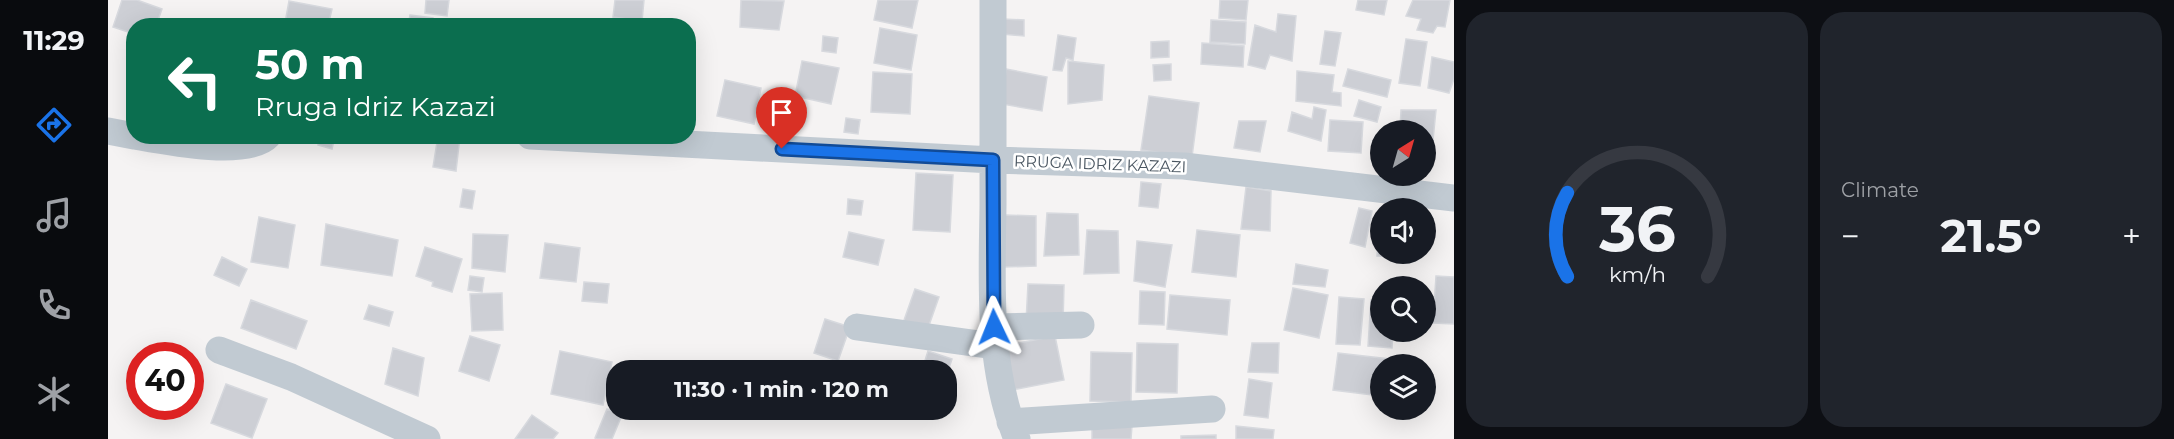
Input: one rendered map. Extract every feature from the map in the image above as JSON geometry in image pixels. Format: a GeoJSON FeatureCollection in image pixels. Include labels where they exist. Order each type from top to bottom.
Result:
{"type":"FeatureCollection","features":[{"type":"Feature","properties":{"kind":"street"},"geometry":{"type":"LineString","coordinates":[[993,0],[994,336],[1000,386],[1013,430],[1212,409]]}},
{"type":"Feature","properties":{"kind":"street"},"geometry":{"type":"LineString","coordinates":[[108,131],[126,134]]}},
{"type":"Feature","properties":{"kind":"street"},"geometry":{"type":"LineString","coordinates":[[187,144],[230,148],[255,144]]}},
{"type":"Feature","properties":{"kind":"street","name":"RRUGA IDRIZ KAZAZI"},"geometry":{"type":"LineString","coordinates":[[684,144],[993,160],[1184,166],[1454,198]]}},
{"type":"Feature","properties":{"kind":"street"},"geometry":{"type":"LineString","coordinates":[[857,327],[994,336],[1081,325]]}},
{"type":"Feature","properties":{"kind":"street"},"geometry":{"type":"LineString","coordinates":[[219,350],[301,381],[427,439]]}},
{"type":"Feature","properties":{"kind":"building"},"geometry":{"type":"Polygon","coordinates":[[[122,0],[137,0],[162,9],[159,18],[126,18],[126,31],[113,27],[122,0]]]}},
{"type":"Feature","properties":{"kind":"building"},"geometry":{"type":"Polygon","coordinates":[[[426,0],[449,0],[447,16],[425,13],[426,0]]]}},
{"type":"Feature","properties":{"kind":"building"},"geometry":{"type":"Polygon","coordinates":[[[615,0],[644,0],[642,18],[613,17],[615,0]]]}},
{"type":"Feature","properties":{"kind":"building"},"geometry":{"type":"Polygon","coordinates":[[[741,0],[784,1],[779,30],[740,27],[741,0]]]}},
{"type":"Feature","properties":{"kind":"building"},"geometry":{"type":"Polygon","coordinates":[[[878,0],[918,0],[912,28],[874,20],[878,0]]]}},
{"type":"Feature","properties":{"kind":"building"},"geometry":{"type":"Polygon","coordinates":[[[1220,0],[1248,0],[1246,20],[1219,18],[1220,0]]]}},
{"type":"Feature","properties":{"kind":"building"},"geometry":{"type":"Polygon","coordinates":[[[1358,0],[1387,0],[1384,15],[1356,10],[1358,0]]]}},
{"type":"Feature","properties":{"kind":"building"},"geometry":{"type":"Polygon","coordinates":[[[1413,0],[1450,0],[1445,27],[1437,26],[1433,33],[1417,30],[1421,19],[1406,16],[1413,0]]]}},
{"type":"Feature","properties":{"kind":"building"},"geometry":{"type":"Polygon","coordinates":[[[289,1],[332,9],[330,18],[286,18],[289,1]]]}},
{"type":"Feature","properties":{"kind":"building"},"geometry":{"type":"Polygon","coordinates":[[[1278,14],[1296,16],[1292,61],[1270,55],[1265,69],[1248,65],[1255,25],[1276,32],[1278,14]]]}},
{"type":"Feature","properties":{"kind":"building"},"geometry":{"type":"Polygon","coordinates":[[[410,15],[433,18],[409,18],[410,15]]]}},
{"type":"Feature","properties":{"kind":"building"},"geometry":{"type":"Polygon","coordinates":[[[1003,19],[1024,20],[1024,36],[1002,34],[1003,19]]]}},
{"type":"Feature","properties":{"kind":"building"},"geometry":{"type":"Polygon","coordinates":[[[1211,20],[1246,22],[1245,44],[1210,42],[1211,20]]]}},
{"type":"Feature","properties":{"kind":"building"},"geometry":{"type":"Polygon","coordinates":[[[880,28],[917,35],[911,70],[874,63],[880,28]]]}},
{"type":"Feature","properties":{"kind":"building"},"geometry":{"type":"Polygon","coordinates":[[[1325,31],[1341,33],[1335,66],[1320,64],[1325,31]]]}},
{"type":"Feature","properties":{"kind":"building"},"geometry":{"type":"Polygon","coordinates":[[[1058,35],[1076,38],[1073,60],[1066,58],[1062,71],[1053,70],[1058,35]]]}},
{"type":"Feature","properties":{"kind":"building"},"geometry":{"type":"Polygon","coordinates":[[[823,36],[838,38],[836,53],[822,51],[823,36]]]}},
{"type":"Feature","properties":{"kind":"building"},"geometry":{"type":"Polygon","coordinates":[[[1406,39],[1427,42],[1420,86],[1399,83],[1406,39]]]}},
{"type":"Feature","properties":{"kind":"building"},"geometry":{"type":"Polygon","coordinates":[[[1169,41],[1169,57],[1151,58],[1151,42],[1169,41]]]}},
{"type":"Feature","properties":{"kind":"building"},"geometry":{"type":"Polygon","coordinates":[[[1202,43],[1244,46],[1243,67],[1201,64],[1202,43]]]}},
{"type":"Feature","properties":{"kind":"building"},"geometry":{"type":"Polygon","coordinates":[[[1432,57],[1454,62],[1454,79],[1449,93],[1428,88],[1432,57]]]}},
{"type":"Feature","properties":{"kind":"building"},"geometry":{"type":"Polygon","coordinates":[[[802,61],[839,68],[831,104],[795,96],[802,61]]]}},
{"type":"Feature","properties":{"kind":"building"},"geometry":{"type":"Polygon","coordinates":[[[1068,61],[1104,65],[1102,100],[1068,104],[1068,61]]]}},
{"type":"Feature","properties":{"kind":"building"},"geometry":{"type":"Polygon","coordinates":[[[1171,64],[1171,80],[1154,81],[1153,65],[1171,64]]]}},
{"type":"Feature","properties":{"kind":"building"},"geometry":{"type":"Polygon","coordinates":[[[1006,69],[1047,77],[1042,111],[1002,104],[1006,69]]]}},
{"type":"Feature","properties":{"kind":"building"},"geometry":{"type":"Polygon","coordinates":[[[1348,69],[1391,80],[1387,97],[1343,86],[1348,69]]]}},
{"type":"Feature","properties":{"kind":"building"},"geometry":{"type":"Polygon","coordinates":[[[1297,71],[1334,75],[1332,92],[1341,93],[1341,106],[1296,101],[1297,71]]]}},
{"type":"Feature","properties":{"kind":"building"},"geometry":{"type":"Polygon","coordinates":[[[873,72],[912,74],[910,114],[871,112],[873,72]]]}},
{"type":"Feature","properties":{"kind":"building"},"geometry":{"type":"Polygon","coordinates":[[[725,80],[761,88],[754,124],[717,116],[725,80]]]}},
{"type":"Feature","properties":{"kind":"building"},"geometry":{"type":"Polygon","coordinates":[[[1149,96],[1199,103],[1192,157],[1141,150],[1149,96]]]}},
{"type":"Feature","properties":{"kind":"building"},"geometry":{"type":"Polygon","coordinates":[[[1359,100],[1381,107],[1378,120],[1354,116],[1359,100]]]}},
{"type":"Feature","properties":{"kind":"building"},"geometry":{"type":"Polygon","coordinates":[[[1314,107],[1326,110],[1321,141],[1288,131],[1292,112],[1312,119],[1314,107]]]}},
{"type":"Feature","properties":{"kind":"building"},"geometry":{"type":"Polygon","coordinates":[[[1401,110],[1436,110],[1435,120],[1400,120],[1401,110]]]}},
{"type":"Feature","properties":{"kind":"building"},"geometry":{"type":"Polygon","coordinates":[[[846,118],[860,120],[858,134],[844,132],[846,118]]]}},
{"type":"Feature","properties":{"kind":"building"},"geometry":{"type":"Polygon","coordinates":[[[1330,120],[1363,122],[1361,153],[1328,151],[1330,120]]]}},
{"type":"Feature","properties":{"kind":"building"},"geometry":{"type":"Polygon","coordinates":[[[1239,121],[1266,121],[1260,152],[1234,148],[1239,121]]]}},
{"type":"Feature","properties":{"kind":"building"},"geometry":{"type":"Polygon","coordinates":[[[318,144],[333,144],[332,149],[318,144]]]}},
{"type":"Feature","properties":{"kind":"building"},"geometry":{"type":"Polygon","coordinates":[[[437,144],[459,144],[456,171],[433,167],[437,144]]]}},
{"type":"Feature","properties":{"kind":"building"},"geometry":{"type":"Polygon","coordinates":[[[916,173],[953,175],[950,232],[913,230],[916,173]]]}},
{"type":"Feature","properties":{"kind":"building"},"geometry":{"type":"Polygon","coordinates":[[[1141,182],[1161,184],[1158,208],[1139,206],[1141,182]]]}},
{"type":"Feature","properties":{"kind":"building"},"geometry":{"type":"Polygon","coordinates":[[[1246,187],[1271,191],[1270,231],[1241,229],[1246,187]]]}},
{"type":"Feature","properties":{"kind":"building"},"geometry":{"type":"Polygon","coordinates":[[[463,189],[475,191],[472,209],[460,207],[463,189]]]}},
{"type":"Feature","properties":{"kind":"building"},"geometry":{"type":"Polygon","coordinates":[[[848,199],[863,201],[861,215],[847,214],[848,199]]]}},
{"type":"Feature","properties":{"kind":"building"},"geometry":{"type":"Polygon","coordinates":[[[1359,208],[1370,211],[1365,247],[1350,243],[1359,208]]]}},
{"type":"Feature","properties":{"kind":"building"},"geometry":{"type":"Polygon","coordinates":[[[1047,213],[1078,214],[1079,255],[1044,256],[1047,213]]]}},
{"type":"Feature","properties":{"kind":"building"},"geometry":{"type":"Polygon","coordinates":[[[1005,215],[1036,216],[1036,266],[1004,267],[1005,215]]]}},
{"type":"Feature","properties":{"kind":"building"},"geometry":{"type":"Polygon","coordinates":[[[259,217],[295,225],[288,268],[251,262],[259,217]]]}},
{"type":"Feature","properties":{"kind":"building"},"geometry":{"type":"Polygon","coordinates":[[[326,224],[398,240],[392,276],[321,265],[326,224]]]}},
{"type":"Feature","properties":{"kind":"building"},"geometry":{"type":"Polygon","coordinates":[[[1087,230],[1118,231],[1119,273],[1084,274],[1087,230]]]}},
{"type":"Feature","properties":{"kind":"building"},"geometry":{"type":"Polygon","coordinates":[[[1197,230],[1240,235],[1236,277],[1192,272],[1197,230]]]}},
{"type":"Feature","properties":{"kind":"building"},"geometry":{"type":"Polygon","coordinates":[[[849,232],[884,240],[878,265],[843,257],[849,232]]]}},
{"type":"Feature","properties":{"kind":"building"},"geometry":{"type":"Polygon","coordinates":[[[473,234],[508,235],[505,272],[472,268],[473,234]]]}},
{"type":"Feature","properties":{"kind":"building"},"geometry":{"type":"Polygon","coordinates":[[[1137,241],[1172,245],[1165,287],[1134,281],[1137,241]]]}},
{"type":"Feature","properties":{"kind":"building"},"geometry":{"type":"Polygon","coordinates":[[[545,243],[580,248],[576,282],[540,278],[545,243]]]}},
{"type":"Feature","properties":{"kind":"building"},"geometry":{"type":"Polygon","coordinates":[[[425,247],[462,259],[452,292],[432,286],[433,282],[416,276],[425,247]]]}},
{"type":"Feature","properties":{"kind":"building"},"geometry":{"type":"Polygon","coordinates":[[[222,257],[247,269],[239,286],[214,275],[222,257]]]}},
{"type":"Feature","properties":{"kind":"building"},"geometry":{"type":"Polygon","coordinates":[[[1296,264],[1328,270],[1325,287],[1293,284],[1296,264]]]}},
{"type":"Feature","properties":{"kind":"building"},"geometry":{"type":"Polygon","coordinates":[[[470,276],[484,278],[482,292],[468,290],[470,276]]]}},
{"type":"Feature","properties":{"kind":"building"},"geometry":{"type":"Polygon","coordinates":[[[1436,276],[1454,277],[1454,324],[1436,323],[1436,276]]]}},
{"type":"Feature","properties":{"kind":"building"},"geometry":{"type":"Polygon","coordinates":[[[584,282],[609,284],[607,303],[582,301],[584,282]]]}},
{"type":"Feature","properties":{"kind":"building"},"geometry":{"type":"Polygon","coordinates":[[[1028,284],[1064,285],[1063,324],[1026,322],[1028,284]]]}},
{"type":"Feature","properties":{"kind":"building"},"geometry":{"type":"Polygon","coordinates":[[[1293,288],[1328,295],[1319,338],[1284,330],[1293,288]]]}},
{"type":"Feature","properties":{"kind":"building"},"geometry":{"type":"Polygon","coordinates":[[[915,289],[939,297],[927,331],[903,323],[915,289]]]}},
{"type":"Feature","properties":{"kind":"building"},"geometry":{"type":"Polygon","coordinates":[[[1140,291],[1165,292],[1164,325],[1139,324],[1140,291]]]}},
{"type":"Feature","properties":{"kind":"building"},"geometry":{"type":"Polygon","coordinates":[[[502,293],[503,330],[472,331],[470,294],[502,293]]]}},
{"type":"Feature","properties":{"kind":"building"},"geometry":{"type":"Polygon","coordinates":[[[1170,295],[1230,300],[1227,335],[1167,329],[1170,295]]]}},
{"type":"Feature","properties":{"kind":"building"},"geometry":{"type":"Polygon","coordinates":[[[1339,297],[1364,299],[1360,345],[1336,344],[1339,297]]]}},
{"type":"Feature","properties":{"kind":"building"},"geometry":{"type":"Polygon","coordinates":[[[251,300],[307,321],[296,349],[241,328],[251,300]]]}},
{"type":"Feature","properties":{"kind":"building"},"geometry":{"type":"Polygon","coordinates":[[[369,305],[393,312],[389,326],[364,319],[369,305]]]}},
{"type":"Feature","properties":{"kind":"building"},"geometry":{"type":"Polygon","coordinates":[[[1370,315],[1370,342],[1392,342],[1392,348],[1368,346],[1370,315]]]}},
{"type":"Feature","properties":{"kind":"building"},"geometry":{"type":"Polygon","coordinates":[[[825,319],[850,327],[838,360],[814,353],[825,319]]]}},
{"type":"Feature","properties":{"kind":"building"},"geometry":{"type":"Polygon","coordinates":[[[470,336],[500,345],[489,381],[459,371],[470,336]]]}},
{"type":"Feature","properties":{"kind":"building"},"geometry":{"type":"Polygon","coordinates":[[[1055,336],[1064,380],[1012,390],[1003,346],[1055,336]]]}},
{"type":"Feature","properties":{"kind":"building"},"geometry":{"type":"Polygon","coordinates":[[[1137,343],[1178,344],[1177,393],[1136,392],[1137,343]]]}},
{"type":"Feature","properties":{"kind":"building"},"geometry":{"type":"Polygon","coordinates":[[[1252,343],[1279,343],[1278,373],[1248,372],[1252,343]]]}},
{"type":"Feature","properties":{"kind":"building"},"geometry":{"type":"Polygon","coordinates":[[[393,348],[424,358],[418,396],[385,384],[393,348]]]}},
{"type":"Feature","properties":{"kind":"building"},"geometry":{"type":"Polygon","coordinates":[[[560,351],[606,361],[606,391],[603,405],[551,394],[560,351]]]}},
{"type":"Feature","properties":{"kind":"building"},"geometry":{"type":"Polygon","coordinates":[[[928,351],[952,359],[952,360],[925,360],[928,351]]]}},
{"type":"Feature","properties":{"kind":"building"},"geometry":{"type":"Polygon","coordinates":[[[1091,352],[1132,353],[1131,402],[1090,401],[1091,352]]]}},
{"type":"Feature","properties":{"kind":"building"},"geometry":{"type":"Polygon","coordinates":[[[1338,353],[1370,357],[1370,395],[1333,390],[1338,353]]]}},
{"type":"Feature","properties":{"kind":"building"},"geometry":{"type":"Polygon","coordinates":[[[1249,379],[1272,383],[1268,418],[1244,415],[1249,379]]]}},
{"type":"Feature","properties":{"kind":"building"},"geometry":{"type":"Polygon","coordinates":[[[226,384],[267,399],[252,438],[211,423],[226,384]]]}},
{"type":"Feature","properties":{"kind":"building"},"geometry":{"type":"Polygon","coordinates":[[[606,411],[606,420],[620,420],[612,439],[595,438],[606,411]]]}},
{"type":"Feature","properties":{"kind":"building"},"geometry":{"type":"Polygon","coordinates":[[[532,415],[558,433],[553,439],[515,439],[532,415]]]}},
{"type":"Feature","properties":{"kind":"building"},"geometry":{"type":"Polygon","coordinates":[[[1092,424],[1132,426],[1131,439],[1092,439],[1092,424]]]}},
{"type":"Feature","properties":{"kind":"building"},"geometry":{"type":"Polygon","coordinates":[[[1236,426],[1274,430],[1273,439],[1236,439],[1236,426]]]}},
{"type":"Feature","properties":{"kind":"building"},"geometry":{"type":"Polygon","coordinates":[[[1216,435],[1216,439],[1181,439],[1181,436],[1216,435]]]}},
{"type":"Feature","properties":{"kind":"route"},"geometry":{"type":"LineString","coordinates":[[782,149],[993,160],[994,327]]}}]}
